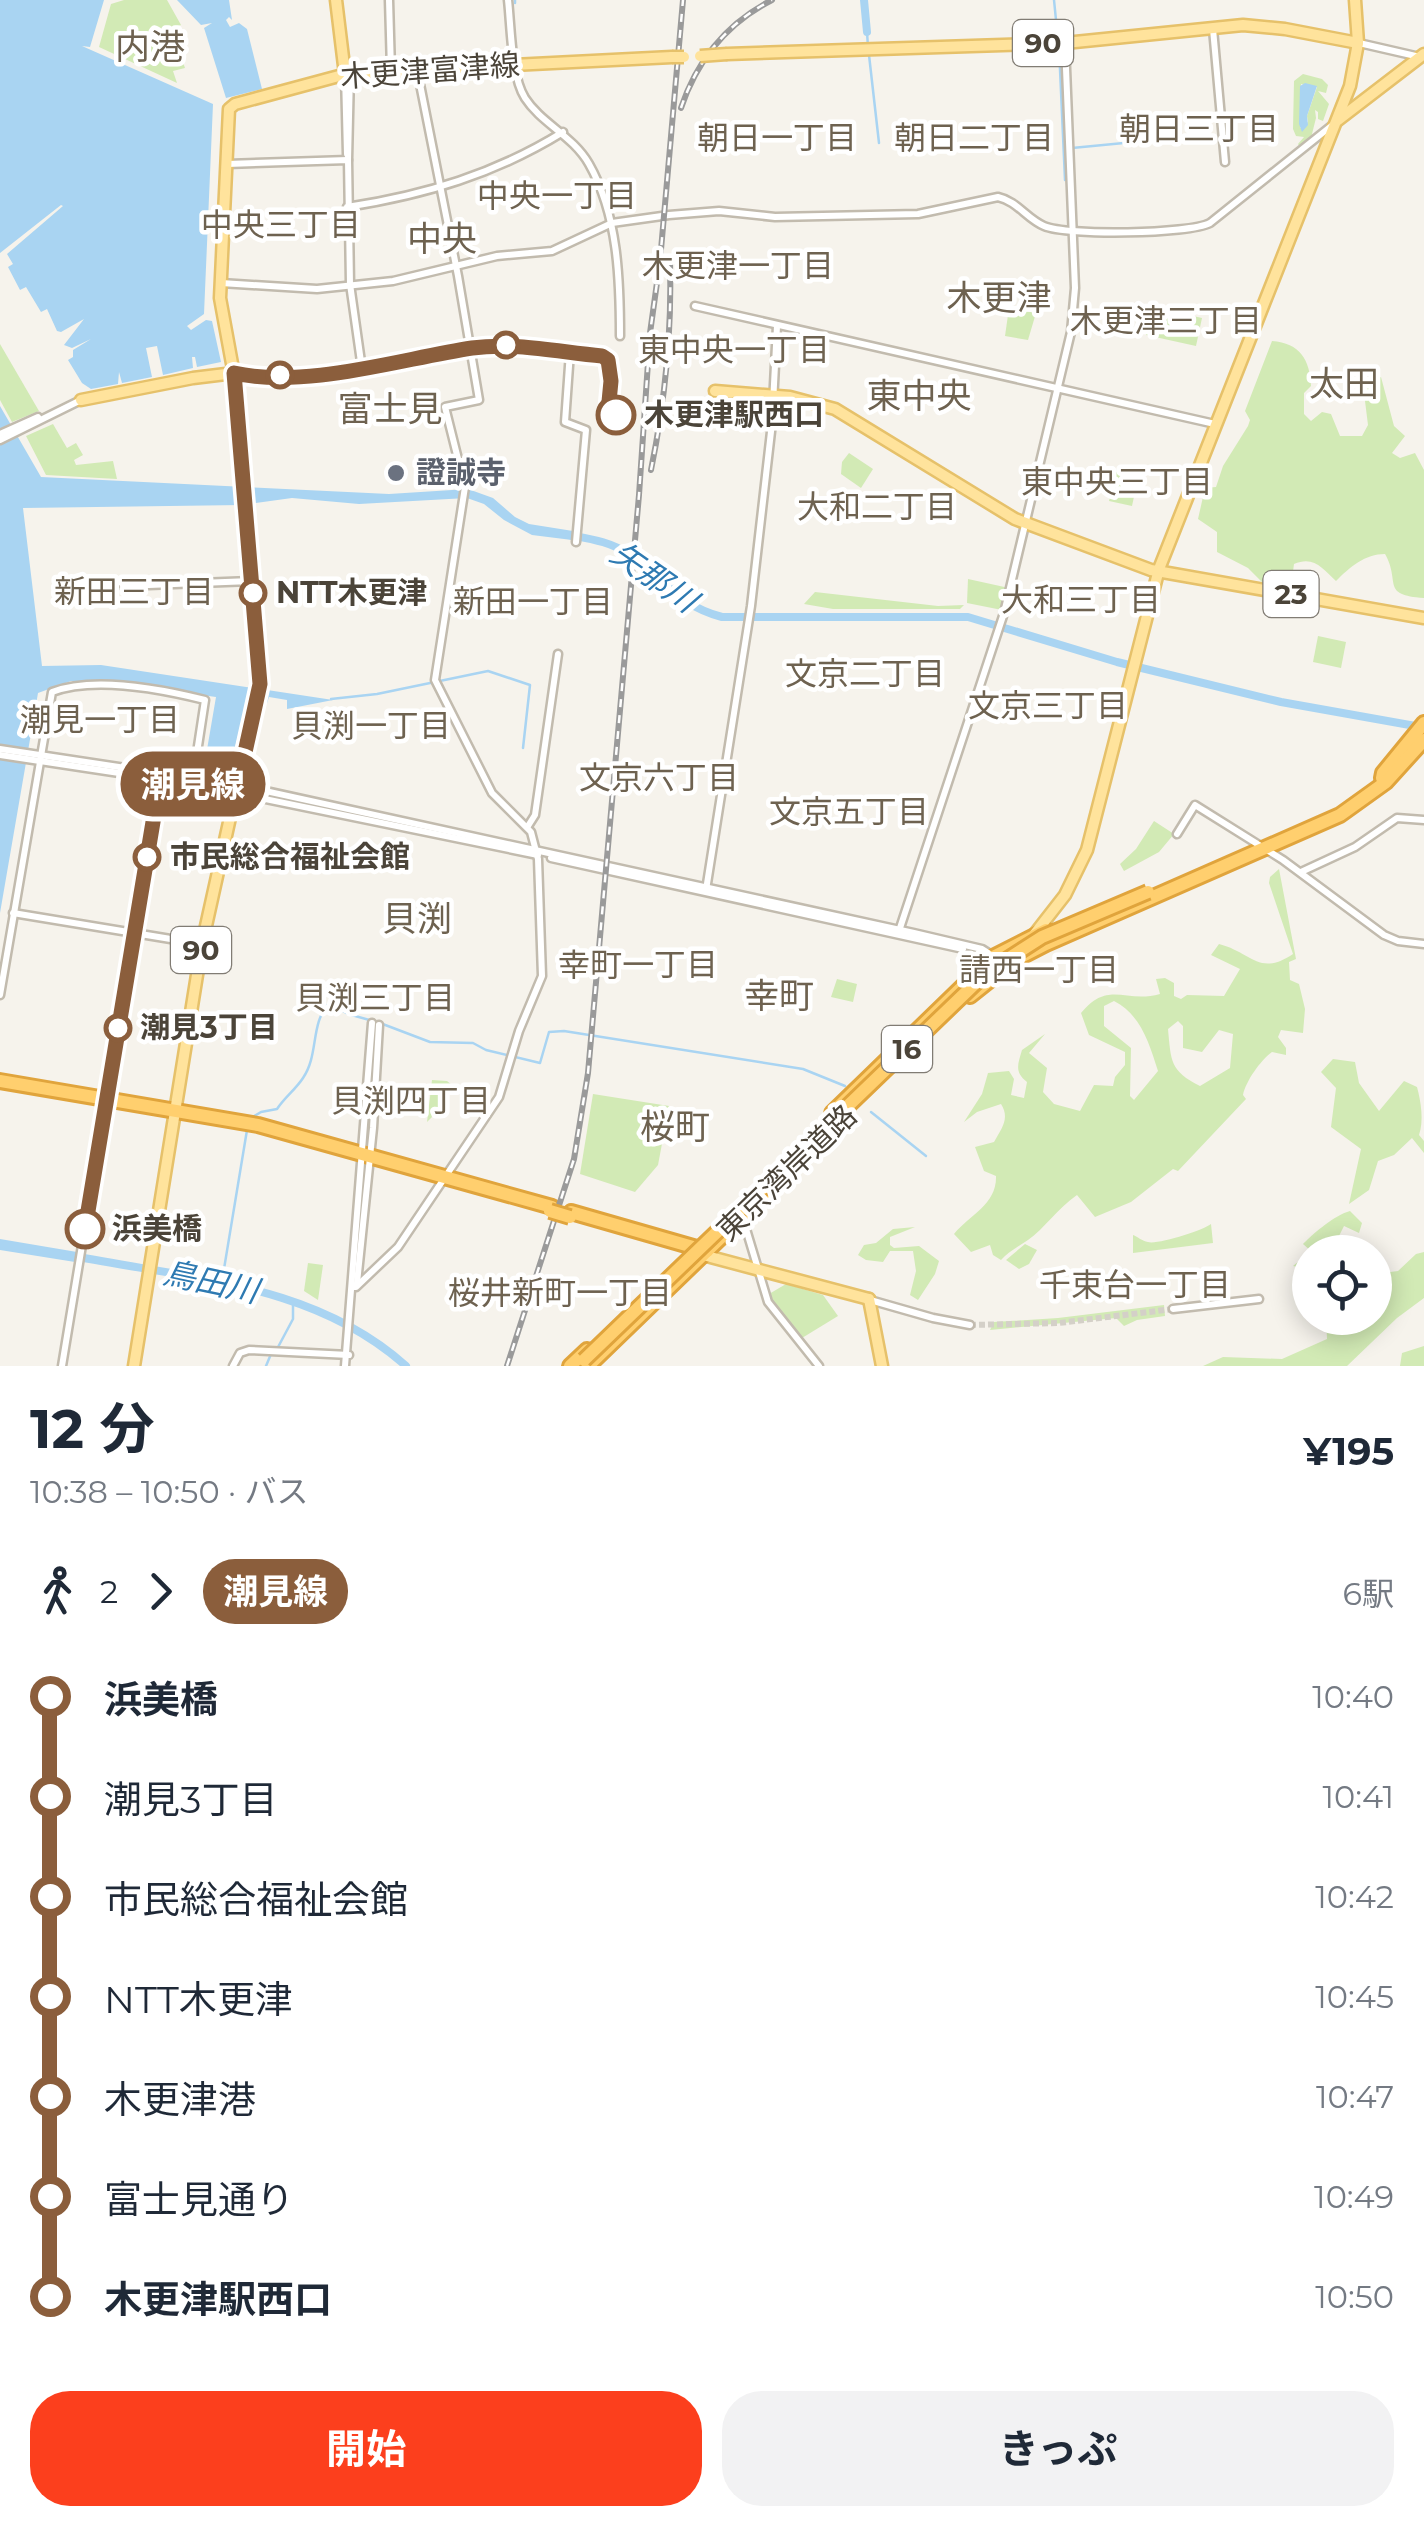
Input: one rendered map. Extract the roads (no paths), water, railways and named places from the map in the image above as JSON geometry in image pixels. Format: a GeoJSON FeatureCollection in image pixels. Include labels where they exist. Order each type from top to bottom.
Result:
{"type":"FeatureCollection","features":[{"type":"Feature","properties":{"kind":"highway","name":"東京湾岸道路"},"geometry":{"type":"LineString","coordinates":[[698,1250],[743,1218],[913,1050],[1000,971],[1033,950],[1337,811],[1384,780],[1383,772],[1423,735]]}},
{"type":"Feature","properties":{"kind":"highway","name":"東京湾岸道路"},"geometry":{"type":"LineString","coordinates":[[698,1250],[974,984],[1014,954],[1042,937],[1262,848]]}},
{"type":"Feature","properties":{"kind":"highway","name":"16"},"geometry":{"type":"LineString","coordinates":[[698,1250],[993,957],[1034,935],[1175,881]]}},
{"type":"Feature","properties":{"kind":"highway","name":"16"},"geometry":{"type":"LineString","coordinates":[[856,1090],[975,976],[1003,956],[1014,954]]}},
{"type":"Feature","properties":{"kind":"highway","name":"東京湾岸道路"},"geometry":{"type":"LineString","coordinates":[[0,1084],[252,1129],[698,1250]]}},
{"type":"Feature","properties":{"kind":"highway"},"geometry":{"type":"LineString","coordinates":[[580,1365],[698,1250]]}},
{"type":"Feature","properties":{"kind":"main road"},"geometry":{"type":"LineString","coordinates":[[339,0],[348,73]]}},
{"type":"Feature","properties":{"kind":"main road"},"geometry":{"type":"LineString","coordinates":[[1033,950],[1034,935],[1065,896],[1088,850],[1159,569],[1350,86],[1358,43],[1355,0]]}},
{"type":"Feature","properties":{"kind":"main road","name":"木更津富津線"},"geometry":{"type":"LineString","coordinates":[[134,1366],[202,944],[260,686],[246,485],[234,373],[222,313],[228,111],[232,106],[348,73],[390,70],[1065,43],[1264,26],[1358,43]]}},
{"type":"Feature","properties":{"kind":"main road"},"geometry":{"type":"LineString","coordinates":[[1337,121],[1423,56]]}},
{"type":"Feature","properties":{"kind":"main road"},"geometry":{"type":"LineString","coordinates":[[81,400],[234,373]]}},
{"type":"Feature","properties":{"kind":"main road"},"geometry":{"type":"LineString","coordinates":[[714,388],[774,393],[814,401],[844,413],[1027,523],[1141,566],[1159,569]]}},
{"type":"Feature","properties":{"kind":"main road","name":"23"},"geometry":{"type":"LineString","coordinates":[[1159,569],[1424,618]]}},
{"type":"Feature","properties":{"kind":"main road"},"geometry":{"type":"LineString","coordinates":[[698,1250],[869,1300],[874,1314],[878,1366]]}},
{"type":"Feature","properties":{"kind":"street"},"geometry":{"type":"LineString","coordinates":[[389,0],[390,70]]}},
{"type":"Feature","properties":{"kind":"street"},"geometry":{"type":"LineString","coordinates":[[508,0],[516,64],[525,98],[563,132],[590,166],[612,223],[620,336]]}},
{"type":"Feature","properties":{"kind":"street"},"geometry":{"type":"LineString","coordinates":[[1213,28],[1225,162]]}},
{"type":"Feature","properties":{"kind":"street"},"geometry":{"type":"LineString","coordinates":[[899,932],[1004,613],[1058,390],[1074,303],[1065,43]]}},
{"type":"Feature","properties":{"kind":"street"},"geometry":{"type":"LineString","coordinates":[[1358,43],[1423,56]]}},
{"type":"Feature","properties":{"kind":"street"},"geometry":{"type":"LineString","coordinates":[[354,1287],[398,1247],[502,1091],[519,1032],[540,981],[536,852],[528,826],[492,793],[436,682],[440,630],[464,499],[446,407],[479,400],[417,69]]}},
{"type":"Feature","properties":{"kind":"street"},"geometry":{"type":"LineString","coordinates":[[348,73],[350,286],[362,369]]}},
{"type":"Feature","properties":{"kind":"street"},"geometry":{"type":"LineString","coordinates":[[221,283],[295,289],[418,277],[505,255],[552,251],[612,223],[720,211],[775,217],[932,213],[992,196],[1008,199],[1046,227],[1158,231],[1204,226],[1337,121]]}},
{"type":"Feature","properties":{"kind":"street"},"geometry":{"type":"LineString","coordinates":[[347,208],[440,187],[497,169],[563,132]]}},
{"type":"Feature","properties":{"kind":"street"},"geometry":{"type":"LineString","coordinates":[[226,164],[348,160]]}},
{"type":"Feature","properties":{"kind":"street"},"geometry":{"type":"LineString","coordinates":[[695,306],[1214,424]]}},
{"type":"Feature","properties":{"kind":"street"},"geometry":{"type":"LineString","coordinates":[[706,890],[751,606],[774,393],[777,326]]}},
{"type":"Feature","properties":{"kind":"street"},"geometry":{"type":"LineString","coordinates":[[234,373],[312,375],[512,344],[602,356]]}},
{"type":"Feature","properties":{"kind":"street"},"geometry":{"type":"LineString","coordinates":[[570,352],[564,422],[586,430],[576,542]]}},
{"type":"Feature","properties":{"kind":"street"},"geometry":{"type":"LineString","coordinates":[[0,437],[81,400]]}},
{"type":"Feature","properties":{"kind":"street"},"geometry":{"type":"LineString","coordinates":[[122,586],[252,581]]}},
{"type":"Feature","properties":{"kind":"street"},"geometry":{"type":"LineString","coordinates":[[528,826],[535,815],[558,654]]}},
{"type":"Feature","properties":{"kind":"street"},"geometry":{"type":"LineString","coordinates":[[0,995],[52,692],[74,684],[100,684],[206,702],[193,782]]}},
{"type":"Feature","properties":{"kind":"street"},"geometry":{"type":"LineString","coordinates":[[0,752],[237,789],[597,868],[620,867],[993,957],[1000,971]]}},
{"type":"Feature","properties":{"kind":"street"},"geometry":{"type":"LineString","coordinates":[[62,1366],[160,777]]}},
{"type":"Feature","properties":{"kind":"street"},"geometry":{"type":"LineString","coordinates":[[1177,834],[1195,805],[1300,872],[1384,935],[1424,944]]}},
{"type":"Feature","properties":{"kind":"street"},"geometry":{"type":"LineString","coordinates":[[1300,872],[1355,846],[1397,818],[1424,820]]}},
{"type":"Feature","properties":{"kind":"street"},"geometry":{"type":"LineString","coordinates":[[597,868],[602,858]]}},
{"type":"Feature","properties":{"kind":"street"},"geometry":{"type":"LineString","coordinates":[[614,879],[620,867]]}},
{"type":"Feature","properties":{"kind":"street"},"geometry":{"type":"LineString","coordinates":[[14,913],[202,944]]}},
{"type":"Feature","properties":{"kind":"street"},"geometry":{"type":"LineString","coordinates":[[347,1366],[376,1024]]}},
{"type":"Feature","properties":{"kind":"street"},"geometry":{"type":"LineString","coordinates":[[743,1218],[774,1314],[819,1366]]}},
{"type":"Feature","properties":{"kind":"street"},"geometry":{"type":"LineString","coordinates":[[1172,1307],[1259,1297]]}},
{"type":"Feature","properties":{"kind":"street"},"geometry":{"type":"LineString","coordinates":[[869,1300],[970,1324]]}},
{"type":"Feature","properties":{"kind":"street"},"geometry":{"type":"LineString","coordinates":[[233,1366],[240,1353],[249,1350],[348,1355]]}},
{"type":"Feature","properties":{"kind":"water"},"geometry":{"type":"Polygon","coordinates":[[[0,0],[104,0],[90,47],[82,46],[213,104],[204,314],[187,326],[191,330],[206,320],[212,321],[221,362],[197,367],[192,357],[193,368],[163,375],[157,346],[146,348],[152,377],[122,383],[119,372],[118,384],[91,389],[82,383],[68,360],[73,357],[73,350],[91,339],[72,348],[64,345],[84,319],[57,331],[47,309],[41,312],[26,287],[20,290],[8,267],[13,264],[7,254],[63,206],[0,253],[0,0]]]}},
{"type":"Feature","properties":{"kind":"water"},"geometry":{"type":"Polygon","coordinates":[[[177,0],[229,0],[232,20],[226,20],[230,27],[239,23],[247,29],[262,89],[226,98],[204,28],[212,23],[201,25],[177,0]]]}},
{"type":"Feature","properties":{"kind":"water"},"geometry":{"type":"Polygon","coordinates":[[[1300,86],[1317,86],[1308,125],[1302,132],[1300,86]]]}},
{"type":"Feature","properties":{"kind":"water"},"geometry":{"type":"Polygon","coordinates":[[[0,406],[41,477],[389,494],[468,489],[493,498],[529,524],[573,531],[572,540],[532,535],[484,504],[467,498],[359,504],[292,498],[242,505],[23,508],[42,666],[101,665],[333,700],[287,709],[287,700],[269,697],[267,703],[246,703],[228,776],[203,773],[216,697],[100,681],[71,681],[38,693],[0,913],[0,406]]]}},
{"type":"Feature","properties":{"kind":"water"},"geometry":{"type":"Polygon","coordinates":[[[0,1239],[77,1252],[75,1262],[0,1250],[0,1239]]]}},
{"type":"Feature","properties":{"kind":"waterway"},"geometry":{"type":"LineString","coordinates":[[864,0],[867,32]]}},
{"type":"Feature","properties":{"kind":"waterway"},"geometry":{"type":"LineString","coordinates":[[1054,0],[1058,40]]}},
{"type":"Feature","properties":{"kind":"waterway"},"geometry":{"type":"LineString","coordinates":[[867,32],[868,47]]}},
{"type":"Feature","properties":{"kind":"waterway"},"geometry":{"type":"LineString","coordinates":[[1059,47],[1065,180]]}},
{"type":"Feature","properties":{"kind":"waterway"},"geometry":{"type":"LineString","coordinates":[[869,55],[879,143]]}},
{"type":"Feature","properties":{"kind":"waterway"},"geometry":{"type":"LineString","coordinates":[[1072,148],[1155,140]]}},
{"type":"Feature","properties":{"kind":"waterway","name":"矢那川"},"geometry":{"type":"LineString","coordinates":[[569,535],[623,551],[683,599],[722,617],[968,617],[1117,662],[1281,702],[1421,727]]}},
{"type":"Feature","properties":{"kind":"waterway"},"geometry":{"type":"LineString","coordinates":[[331,699],[377,694],[488,671],[530,685],[523,748]]}},
{"type":"Feature","properties":{"kind":"waterway"},"geometry":{"type":"LineString","coordinates":[[251,1118],[277,1109],[303,1078],[319,1020],[329,1003],[373,1021]]}},
{"type":"Feature","properties":{"kind":"waterway"},"geometry":{"type":"LineString","coordinates":[[380,1023],[430,1042],[473,1043],[540,1063],[549,1032],[564,1031],[803,1069],[845,1086]]}},
{"type":"Feature","properties":{"kind":"waterway"},"geometry":{"type":"LineString","coordinates":[[871,1112],[926,1156]]}},
{"type":"Feature","properties":{"kind":"waterway"},"geometry":{"type":"LineString","coordinates":[[222,1281],[247,1130]]}},
{"type":"Feature","properties":{"kind":"waterway","name":"鳥田川"},"geometry":{"type":"LineString","coordinates":[[74,1256],[249,1288],[291,1301],[370,1338],[406,1366]]}},
{"type":"Feature","properties":{"kind":"waterway"},"geometry":{"type":"LineString","coordinates":[[277,1349],[293,1319],[293,1301]]}},
{"type":"Feature","properties":{"kind":"waterway"},"geometry":{"type":"LineString","coordinates":[[266,1366],[271,1354]]}},
{"type":"Feature","properties":{"kind":"tunnel"},"geometry":{"type":"LineString","coordinates":[[970,1325],[1059,1323],[1173,1309]]}},
{"type":"Feature","properties":{"kind":"railway"},"geometry":{"type":"LineString","coordinates":[[507,1366],[574,1159],[588,1073],[650,333],[683,0]]}},
{"type":"Feature","properties":{"kind":"railway"},"geometry":{"type":"LineString","coordinates":[[681,108],[696,74],[716,45],[741,20],[772,0]]}},
{"type":"Feature","properties":{"kind":"railway"},"geometry":{"type":"LineString","coordinates":[[651,470],[666,367],[670,262]]}},
{"type":"Feature","properties":{"kind":"place","name":"木更津駅西口"},"geometry":{"type":"Point","coordinates":[616,415]}},
{"type":"Feature","properties":{"kind":"place","name":"證誠寺"},"geometry":{"type":"Point","coordinates":[396,473]}},
{"type":"Feature","properties":{"kind":"place","name":"NTT木更津"},"geometry":{"type":"Point","coordinates":[253,593]}},
{"type":"Feature","properties":{"kind":"place","name":"市民総合福祉会館"},"geometry":{"type":"Point","coordinates":[147,857]}},
{"type":"Feature","properties":{"kind":"place","name":"潮見3丁目"},"geometry":{"type":"Point","coordinates":[118,1028]}},
{"type":"Feature","properties":{"kind":"place","name":"浜美橋"},"geometry":{"type":"Point","coordinates":[85,1229]}},
{"type":"Feature","properties":{"kind":"district","name":"内港"},"geometry":{"type":"Point","coordinates":[150,47]}},
{"type":"Feature","properties":{"kind":"district","name":"朝日三丁目"},"geometry":{"type":"Point","coordinates":[1199,129]}},
{"type":"Feature","properties":{"kind":"district","name":"朝日一丁目"},"geometry":{"type":"Point","coordinates":[777,138]}},
{"type":"Feature","properties":{"kind":"district","name":"朝日二丁目"},"geometry":{"type":"Point","coordinates":[974,138]}},
{"type":"Feature","properties":{"kind":"district","name":"中央一丁目"},"geometry":{"type":"Point","coordinates":[557,196]}},
{"type":"Feature","properties":{"kind":"district","name":"中央三丁目"},"geometry":{"type":"Point","coordinates":[281,225]}},
{"type":"Feature","properties":{"kind":"district","name":"中央"},"geometry":{"type":"Point","coordinates":[442,239]}},
{"type":"Feature","properties":{"kind":"district","name":"木更津一丁目"},"geometry":{"type":"Point","coordinates":[738,266]}},
{"type":"Feature","properties":{"kind":"district","name":"木更津"},"geometry":{"type":"Point","coordinates":[999,298]}},
{"type":"Feature","properties":{"kind":"district","name":"木更津三丁目"},"geometry":{"type":"Point","coordinates":[1166,321]}},
{"type":"Feature","properties":{"kind":"district","name":"東中央一丁目"},"geometry":{"type":"Point","coordinates":[734,350]}},
{"type":"Feature","properties":{"kind":"district","name":"太田"},"geometry":{"type":"Point","coordinates":[1344,384]}},
{"type":"Feature","properties":{"kind":"district","name":"東中央"},"geometry":{"type":"Point","coordinates":[919,396]}},
{"type":"Feature","properties":{"kind":"district","name":"富士見"},"geometry":{"type":"Point","coordinates":[390,409]}},
{"type":"Feature","properties":{"kind":"district","name":"東中央三丁目"},"geometry":{"type":"Point","coordinates":[1117,482]}},
{"type":"Feature","properties":{"kind":"district","name":"大和二丁目"},"geometry":{"type":"Point","coordinates":[877,507]}},
{"type":"Feature","properties":{"kind":"district","name":"新田三丁目"},"geometry":{"type":"Point","coordinates":[134,592]}},
{"type":"Feature","properties":{"kind":"district","name":"大和三丁目"},"geometry":{"type":"Point","coordinates":[1081,600]}},
{"type":"Feature","properties":{"kind":"district","name":"新田一丁目"},"geometry":{"type":"Point","coordinates":[533,602]}},
{"type":"Feature","properties":{"kind":"district","name":"文京二丁目"},"geometry":{"type":"Point","coordinates":[865,674]}},
{"type":"Feature","properties":{"kind":"district","name":"文京三丁目"},"geometry":{"type":"Point","coordinates":[1048,706]}},
{"type":"Feature","properties":{"kind":"district","name":"潮見一丁目"},"geometry":{"type":"Point","coordinates":[100,720]}},
{"type":"Feature","properties":{"kind":"district","name":"貝渕一丁目"},"geometry":{"type":"Point","coordinates":[371,726]}},
{"type":"Feature","properties":{"kind":"district","name":"文京六丁目"},"geometry":{"type":"Point","coordinates":[659,778]}},
{"type":"Feature","properties":{"kind":"district","name":"文京五丁目"},"geometry":{"type":"Point","coordinates":[849,812]}},
{"type":"Feature","properties":{"kind":"district","name":"貝渕"},"geometry":{"type":"Point","coordinates":[417,919]}},
{"type":"Feature","properties":{"kind":"district","name":"幸町一丁目"},"geometry":{"type":"Point","coordinates":[638,965]}},
{"type":"Feature","properties":{"kind":"district","name":"請西一丁目"},"geometry":{"type":"Point","coordinates":[1039,970]}},
{"type":"Feature","properties":{"kind":"district","name":"幸町"},"geometry":{"type":"Point","coordinates":[779,996]}},
{"type":"Feature","properties":{"kind":"district","name":"貝渕三丁目"},"geometry":{"type":"Point","coordinates":[375,998]}},
{"type":"Feature","properties":{"kind":"district","name":"貝渕四丁目"},"geometry":{"type":"Point","coordinates":[411,1101]}},
{"type":"Feature","properties":{"kind":"district","name":"桜町"},"geometry":{"type":"Point","coordinates":[675,1127]}},
{"type":"Feature","properties":{"kind":"district","name":"千束台一丁目"},"geometry":{"type":"Point","coordinates":[1135,1285]}},
{"type":"Feature","properties":{"kind":"district","name":"桜井新町一丁目"},"geometry":{"type":"Point","coordinates":[560,1293]}}]}
